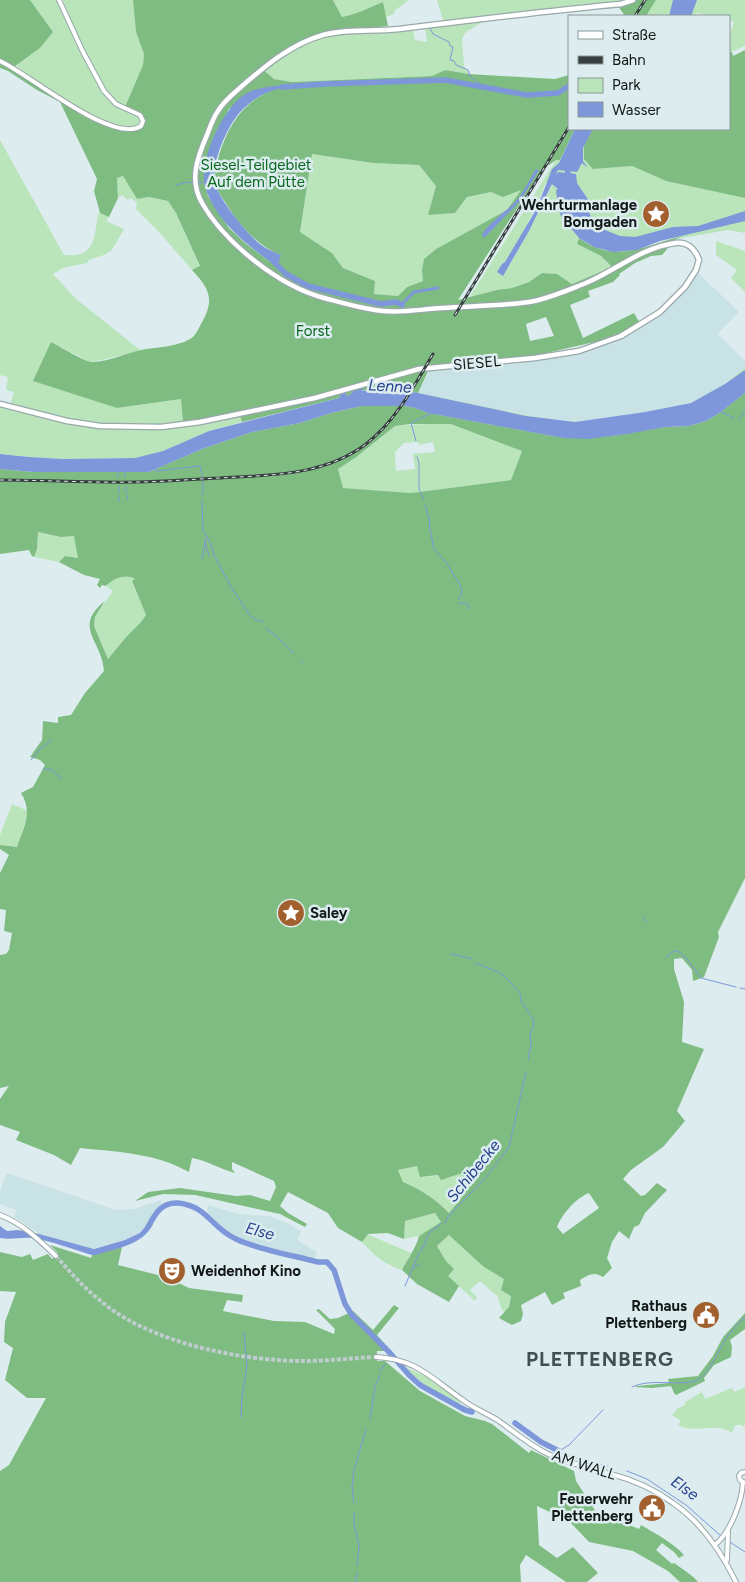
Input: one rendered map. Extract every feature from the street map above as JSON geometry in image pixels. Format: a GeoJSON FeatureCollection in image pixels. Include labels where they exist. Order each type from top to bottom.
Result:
{"type":"FeatureCollection","features":[{"type":"Feature","properties":{"kind":"main road"},"geometry":{"type":"LineString","coordinates":[[0,60],[14,67],[72,106],[101,122],[129,129],[136,129],[141,126],[143,121],[140,115],[116,104],[104,91],[79,44],[59,0]]}},
{"type":"Feature","properties":{"kind":"main road","name":"SIESEL"},"geometry":{"type":"LineString","coordinates":[[0,404],[67,421],[100,426],[161,427],[200,422],[315,398],[419,369],[535,358],[579,351],[622,336],[668,306],[692,282],[698,272],[701,257],[696,248],[684,240],[670,241],[638,254],[604,275],[541,299],[519,303],[384,311],[311,294],[284,280],[243,251],[230,238],[207,210],[196,190],[195,182],[200,153],[221,106],[262,69],[290,50],[312,39],[341,32],[397,29],[466,19],[620,4],[633,0]]}},
{"type":"Feature","properties":{"kind":"main road"},"geometry":{"type":"LineString","coordinates":[[0,1214],[19,1224],[56,1256]]}},
{"type":"Feature","properties":{"kind":"main road","name":"AM WALL"},"geometry":{"type":"LineString","coordinates":[[376,1357],[404,1362],[427,1372],[463,1401],[498,1421],[530,1444],[557,1458],[626,1478],[649,1487],[683,1510],[716,1544],[736,1582]]}},
{"type":"Feature","properties":{"kind":"main road"},"geometry":{"type":"LineString","coordinates":[[716,1544],[724,1537],[728,1530],[741,1498],[744,1481],[740,1480],[739,1476],[745,1472]]}},
{"type":"Feature","properties":{"kind":"main road"},"geometry":{"type":"LineString","coordinates":[[727,1562],[728,1530]]}},
{"type":"Feature","properties":{"kind":"main road"},"geometry":{"type":"LineString","coordinates":[[716,1544],[722,1545],[727,1540]]}},
{"type":"Feature","properties":{"kind":"shaded area"},"geometry":{"type":"Polygon","coordinates":[[[695,270],[739,312],[718,334],[745,361],[745,368],[725,384],[691,403],[575,422],[526,416],[418,393],[430,370],[579,351],[621,336],[660,309],[683,288],[695,270]]]}},
{"type":"Feature","properties":{"kind":"shaded area"},"geometry":{"type":"Polygon","coordinates":[[[7,1173],[116,1210],[134,1209],[161,1200],[162,1203],[140,1233],[125,1240],[91,1249],[39,1234],[14,1216],[16,1210],[0,1204],[0,1191],[7,1173]]]}},
{"type":"Feature","properties":{"kind":"shaded area"},"geometry":{"type":"Polygon","coordinates":[[[208,1205],[238,1214],[269,1216],[287,1223],[301,1231],[297,1240],[317,1252],[314,1259],[235,1237],[227,1232],[207,1212],[208,1205]]]}},
{"type":"Feature","properties":{"kind":"green space"},"geometry":{"type":"Polygon","coordinates":[[[0,0],[30,0],[53,32],[40,48],[14,67],[0,60],[0,0]]]}},
{"type":"Feature","properties":{"kind":"green space"},"geometry":{"type":"Polygon","coordinates":[[[30,0],[57,0],[70,30],[103,93],[116,106],[139,117],[140,121],[137,126],[124,126],[92,115],[57,95],[16,66],[40,48],[53,32],[30,0]]]}},
{"type":"Feature","properties":{"kind":"green space"},"geometry":{"type":"Polygon","coordinates":[[[63,0],[133,0],[136,32],[144,54],[143,65],[125,107],[117,102],[105,89],[72,26],[63,0]]]}},
{"type":"Feature","properties":{"kind":"green space","name":"Forst"},"geometry":{"type":"Polygon","coordinates":[[[133,0],[333,0],[342,17],[358,13],[383,2],[388,26],[342,30],[299,43],[261,68],[274,79],[292,82],[432,76],[445,70],[469,74],[555,79],[568,75],[568,130],[575,130],[560,160],[545,165],[458,300],[512,288],[529,282],[542,273],[557,274],[572,284],[612,267],[601,256],[577,244],[579,238],[593,246],[618,252],[643,248],[683,236],[676,239],[662,255],[651,256],[635,263],[619,274],[613,282],[588,291],[590,297],[570,305],[583,338],[634,313],[641,325],[621,336],[533,356],[430,367],[418,393],[393,389],[353,391],[350,395],[345,396],[346,393],[341,394],[339,398],[242,422],[239,411],[183,423],[181,399],[117,408],[33,381],[51,342],[89,361],[105,361],[135,351],[175,345],[188,340],[196,333],[208,308],[209,301],[206,289],[192,270],[200,266],[176,213],[168,201],[149,197],[137,199],[123,176],[117,178],[118,198],[109,217],[100,213],[94,191],[97,179],[60,102],[0,68],[0,63],[89,118],[108,126],[126,130],[142,128],[144,120],[142,115],[125,107],[143,65],[144,54],[136,32],[133,0]],[[263,88],[229,109],[212,144],[205,169],[204,182],[208,196],[229,228],[245,243],[277,267],[280,255],[263,245],[242,226],[220,195],[215,179],[219,155],[232,125],[253,101],[273,90],[263,88]],[[312,154],[300,232],[332,253],[343,268],[375,281],[374,294],[398,296],[407,287],[423,281],[424,259],[436,249],[507,210],[521,190],[503,197],[491,192],[467,197],[455,213],[428,215],[436,186],[419,165],[373,163],[312,154]],[[546,317],[526,324],[530,341],[554,336],[546,317]]]}},
{"type":"Feature","properties":{"kind":"green space"},"geometry":{"type":"Polygon","coordinates":[[[333,0],[409,0],[394,11],[394,14],[386,17],[383,3],[342,17],[333,0]]]}},
{"type":"Feature","properties":{"kind":"green space"},"geometry":{"type":"Polygon","coordinates":[[[437,0],[628,0],[620,3],[443,21],[437,0]]]}},
{"type":"Feature","properties":{"kind":"green space"},"geometry":{"type":"Polygon","coordinates":[[[635,0],[656,0],[647,15],[624,15],[618,6],[635,0]]]}},
{"type":"Feature","properties":{"kind":"green space"},"geometry":{"type":"Polygon","coordinates":[[[649,0],[745,0],[745,46],[730,53],[730,33],[734,22],[730,20],[730,15],[697,13],[696,15],[642,15],[649,0]]]}},
{"type":"Feature","properties":{"kind":"green space"},"geometry":{"type":"Polygon","coordinates":[[[488,19],[466,32],[462,39],[464,66],[469,74],[445,70],[432,76],[292,82],[274,79],[263,70],[300,46],[324,36],[356,32],[413,30],[415,40],[427,42],[425,27],[488,19]]]}},
{"type":"Feature","properties":{"kind":"green space"},"geometry":{"type":"Polygon","coordinates":[[[745,50],[745,198],[666,181],[632,166],[593,169],[584,159],[584,145],[592,130],[730,130],[730,53],[732,52],[733,56],[745,50]]]}},
{"type":"Feature","properties":{"kind":"green space"},"geometry":{"type":"Polygon","coordinates":[[[575,130],[598,130],[593,169],[632,166],[666,181],[739,196],[745,192],[745,233],[728,230],[676,239],[681,236],[660,241],[577,235],[579,238],[577,244],[601,256],[613,267],[572,284],[557,274],[542,273],[529,282],[512,288],[469,298],[556,160],[560,160],[575,130]],[[546,182],[528,223],[502,264],[508,268],[552,185],[546,182]]]}},
{"type":"Feature","properties":{"kind":"green space"},"geometry":{"type":"Polygon","coordinates":[[[0,140],[64,255],[78,255],[89,248],[94,238],[100,213],[109,217],[108,222],[124,229],[112,250],[89,260],[87,263],[63,268],[53,274],[75,298],[140,350],[90,362],[51,342],[117,408],[181,399],[183,423],[132,426],[90,424],[10,405],[14,392],[6,390],[8,377],[0,375],[0,140]]]}},
{"type":"Feature","properties":{"kind":"green space"},"geometry":{"type":"Polygon","coordinates":[[[312,154],[373,163],[419,165],[436,186],[428,215],[455,213],[467,197],[491,192],[522,190],[507,210],[436,249],[424,259],[423,281],[407,287],[398,296],[374,294],[375,281],[343,268],[332,253],[300,232],[312,154]]]}},
{"type":"Feature","properties":{"kind":"green space"},"geometry":{"type":"Polygon","coordinates":[[[123,176],[137,199],[149,197],[168,201],[176,213],[200,267],[192,270],[136,209],[137,203],[131,198],[128,200],[122,195],[118,198],[117,178],[123,176]]]}},
{"type":"Feature","properties":{"kind":"green space"},"geometry":{"type":"Polygon","coordinates":[[[716,241],[745,251],[745,292],[731,278],[737,270],[716,255],[716,241]]]}},
{"type":"Feature","properties":{"kind":"green space"},"geometry":{"type":"Polygon","coordinates":[[[745,368],[745,404],[518,449],[522,451],[511,480],[411,493],[343,488],[338,469],[395,426],[424,424],[413,392],[529,416],[581,422],[634,415],[690,404],[726,383],[745,368]],[[418,442],[404,443],[395,452],[396,471],[415,469],[413,454],[435,452],[433,442],[419,445],[418,442]]]}},
{"type":"Feature","properties":{"kind":"green space"},"geometry":{"type":"Polygon","coordinates":[[[745,393],[745,878],[718,932],[719,937],[704,977],[693,981],[692,970],[682,958],[674,959],[674,969],[684,1002],[682,1042],[704,1049],[677,1111],[685,1121],[663,1147],[631,1170],[623,1179],[641,1196],[645,1195],[657,1183],[667,1190],[645,1213],[639,1225],[634,1227],[629,1239],[619,1231],[612,1242],[607,1258],[612,1268],[603,1277],[591,1274],[580,1280],[581,1286],[563,1293],[565,1298],[552,1305],[545,1292],[521,1305],[523,1314],[521,1321],[512,1325],[499,1318],[509,1307],[511,1296],[501,1290],[504,1279],[484,1267],[449,1235],[437,1246],[446,1261],[454,1269],[448,1276],[459,1286],[449,1302],[417,1284],[402,1270],[419,1236],[441,1222],[435,1213],[405,1221],[404,1239],[388,1233],[368,1234],[362,1242],[338,1228],[328,1213],[288,1192],[280,1206],[307,1224],[305,1227],[280,1214],[195,1195],[163,1194],[135,1201],[148,1192],[180,1188],[236,1196],[250,1195],[270,1201],[276,1187],[274,1181],[232,1162],[232,1169],[235,1173],[192,1158],[189,1172],[150,1157],[80,1148],[71,1165],[54,1155],[16,1140],[20,1132],[0,1125],[0,1099],[9,1086],[0,1088],[0,955],[6,954],[9,950],[12,933],[4,931],[6,910],[0,909],[0,873],[9,855],[0,849],[0,845],[17,847],[22,833],[27,813],[25,800],[21,793],[33,787],[45,765],[40,760],[30,757],[42,740],[43,721],[58,723],[58,717],[71,715],[85,693],[104,671],[99,651],[91,634],[91,619],[95,610],[105,601],[95,617],[94,626],[108,659],[146,615],[132,581],[135,579],[131,577],[119,578],[106,586],[102,585],[100,588],[97,585],[100,579],[84,575],[59,562],[65,556],[78,558],[74,536],[61,537],[38,532],[37,549],[34,557],[29,550],[0,554],[0,469],[33,472],[149,472],[202,449],[252,432],[300,423],[362,406],[405,406],[428,413],[563,438],[611,436],[666,427],[689,426],[706,421],[745,393]],[[451,424],[395,426],[338,469],[343,488],[411,493],[511,480],[522,451],[451,424]],[[417,1166],[398,1170],[403,1182],[428,1195],[449,1213],[466,1192],[462,1173],[441,1180],[438,1175],[420,1177],[417,1166]],[[589,1193],[570,1207],[559,1222],[557,1227],[563,1234],[599,1208],[589,1193]]]}},
{"type":"Feature","properties":{"kind":"green space"},"geometry":{"type":"Polygon","coordinates":[[[0,406],[51,419],[102,428],[162,428],[241,416],[242,422],[209,431],[163,451],[135,458],[63,459],[29,457],[0,454],[0,406]]]}},
{"type":"Feature","properties":{"kind":"green space"},"geometry":{"type":"Polygon","coordinates":[[[38,532],[61,537],[75,536],[78,558],[65,556],[59,562],[34,557],[37,549],[38,532]]]}},
{"type":"Feature","properties":{"kind":"green space"},"geometry":{"type":"Polygon","coordinates":[[[126,575],[135,579],[132,582],[146,615],[108,659],[94,626],[95,617],[113,591],[106,586],[109,581],[126,575]]]}},
{"type":"Feature","properties":{"kind":"green space"},"geometry":{"type":"Polygon","coordinates":[[[12,804],[28,811],[18,847],[0,845],[0,835],[12,804]]]}},
{"type":"Feature","properties":{"kind":"green space"},"geometry":{"type":"Polygon","coordinates":[[[417,1166],[423,1177],[463,1173],[466,1192],[449,1213],[428,1195],[403,1182],[398,1170],[417,1166]]]}},
{"type":"Feature","properties":{"kind":"green space"},"geometry":{"type":"Polygon","coordinates":[[[435,1213],[442,1222],[419,1236],[404,1239],[405,1221],[435,1213]]]}},
{"type":"Feature","properties":{"kind":"green space"},"geometry":{"type":"Polygon","coordinates":[[[367,1234],[411,1253],[402,1270],[384,1262],[362,1242],[367,1234]]]}},
{"type":"Feature","properties":{"kind":"green space"},"geometry":{"type":"Polygon","coordinates":[[[449,1235],[505,1279],[511,1295],[509,1307],[505,1313],[501,1308],[498,1297],[480,1281],[470,1290],[477,1297],[475,1301],[448,1276],[446,1261],[437,1246],[449,1235]]]}},
{"type":"Feature","properties":{"kind":"green space"},"geometry":{"type":"Polygon","coordinates":[[[50,1245],[91,1258],[92,1255],[122,1247],[118,1265],[166,1277],[189,1288],[243,1295],[242,1302],[227,1300],[223,1311],[274,1321],[305,1322],[334,1334],[335,1329],[316,1310],[319,1309],[330,1319],[338,1318],[353,1311],[373,1330],[394,1305],[399,1308],[377,1335],[391,1351],[377,1351],[377,1361],[385,1361],[420,1391],[465,1416],[492,1424],[529,1453],[531,1450],[574,1471],[576,1481],[596,1512],[639,1529],[641,1525],[669,1542],[684,1555],[679,1558],[662,1543],[656,1550],[672,1564],[674,1563],[694,1577],[698,1582],[680,1582],[668,1571],[633,1551],[589,1542],[569,1521],[537,1506],[539,1545],[557,1558],[573,1547],[598,1573],[587,1582],[566,1582],[526,1555],[520,1565],[521,1582],[0,1582],[0,1471],[9,1465],[46,1398],[27,1398],[5,1380],[13,1348],[4,1342],[5,1322],[16,1292],[0,1291],[0,1252],[22,1257],[30,1254],[33,1260],[48,1254],[52,1259],[58,1253],[50,1245]]]}},
{"type":"Feature","properties":{"kind":"green space"},"geometry":{"type":"Polygon","coordinates":[[[745,1313],[745,1329],[730,1340],[732,1347],[731,1357],[714,1365],[704,1378],[705,1381],[676,1395],[671,1386],[634,1387],[669,1383],[668,1379],[698,1376],[713,1356],[723,1337],[745,1313]]]}},
{"type":"Feature","properties":{"kind":"green space"},"geometry":{"type":"Polygon","coordinates":[[[402,1366],[428,1377],[463,1404],[445,1397],[417,1379],[402,1366]]]}},
{"type":"Feature","properties":{"kind":"green space"},"geometry":{"type":"Polygon","coordinates":[[[745,1387],[745,1424],[744,1427],[735,1425],[732,1433],[719,1428],[684,1428],[678,1425],[681,1421],[672,1415],[678,1408],[685,1405],[685,1402],[702,1392],[705,1399],[732,1388],[734,1392],[745,1387]]]}},
{"type":"Feature","properties":{"kind":"water"},"geometry":{"type":"Polygon","coordinates":[[[673,0],[697,0],[691,15],[669,15],[673,0]]]}},
{"type":"Feature","properties":{"kind":"water"},"geometry":{"type":"Polygon","coordinates":[[[288,85],[259,96],[237,116],[222,142],[214,172],[214,180],[220,195],[240,224],[260,244],[281,255],[277,267],[255,251],[218,214],[206,190],[204,179],[208,153],[213,138],[227,112],[244,95],[254,90],[288,85]]]}},
{"type":"Feature","properties":{"kind":"water"},"geometry":{"type":"Polygon","coordinates":[[[575,130],[592,130],[583,148],[583,161],[588,168],[582,163],[577,172],[558,170],[556,174],[558,172],[566,173],[566,177],[568,177],[569,173],[576,174],[577,183],[589,201],[589,212],[592,219],[600,228],[620,236],[635,237],[673,227],[698,226],[745,211],[745,221],[660,241],[637,250],[613,252],[594,247],[579,238],[561,216],[556,190],[558,189],[552,184],[529,231],[503,276],[497,272],[537,208],[552,169],[559,163],[575,130]]]}},
{"type":"Feature","properties":{"kind":"water"},"geometry":{"type":"Polygon","coordinates":[[[536,169],[539,170],[520,201],[484,238],[482,235],[484,231],[518,198],[536,169]]]}},
{"type":"Feature","properties":{"kind":"water"},"geometry":{"type":"Polygon","coordinates":[[[745,370],[745,393],[706,421],[689,426],[666,427],[588,439],[563,438],[428,413],[405,406],[362,406],[300,423],[252,432],[202,449],[149,472],[33,472],[0,469],[0,454],[63,459],[135,458],[163,451],[209,431],[339,398],[341,394],[346,393],[346,396],[350,395],[353,391],[364,388],[362,391],[393,389],[418,393],[526,416],[575,422],[691,403],[725,384],[745,370]]]}},
{"type":"Feature","properties":{"kind":"water"},"geometry":{"type":"Polygon","coordinates":[[[149,1222],[153,1224],[143,1237],[129,1245],[96,1255],[39,1239],[0,1238],[0,1226],[7,1231],[18,1230],[39,1234],[94,1249],[125,1240],[140,1233],[149,1222]]]}},
{"type":"Feature","properties":{"kind":"waterway"},"geometry":{"type":"LineString","coordinates":[[430,28],[433,34],[449,42],[450,46],[453,47],[450,60],[468,70],[470,76],[480,84],[479,87]]}},
{"type":"Feature","properties":{"kind":"waterway"},"geometry":{"type":"LineString","coordinates":[[282,87],[445,80],[527,95],[558,93],[568,87]]}},
{"type":"Feature","properties":{"kind":"waterway","name":"Lenne"},"geometry":{"type":"LineString","coordinates":[[566,184],[569,163]]}},
{"type":"Feature","properties":{"kind":"waterway"},"geometry":{"type":"LineString","coordinates":[[199,183],[204,182]]}},
{"type":"Feature","properties":{"kind":"waterway"},"geometry":{"type":"LineString","coordinates":[[176,185],[192,183]]}},
{"type":"Feature","properties":{"kind":"waterway"},"geometry":{"type":"LineString","coordinates":[[273,261],[286,274],[308,286],[381,304],[396,302],[402,305]]}},
{"type":"Feature","properties":{"kind":"waterway"},"geometry":{"type":"LineString","coordinates":[[401,305],[414,292],[438,288]]}},
{"type":"Feature","properties":{"kind":"waterway"},"geometry":{"type":"LineString","coordinates":[[739,420],[745,410]]}},
{"type":"Feature","properties":{"kind":"waterway"},"geometry":{"type":"LineString","coordinates":[[721,412],[734,418]]}},
{"type":"Feature","properties":{"kind":"waterway"},"geometry":{"type":"LineString","coordinates":[[416,441],[411,423],[432,413]]}},
{"type":"Feature","properties":{"kind":"waterway"},"geometry":{"type":"LineString","coordinates":[[417,457],[419,463],[419,489],[424,500]]}},
{"type":"Feature","properties":{"kind":"waterway"},"geometry":{"type":"LineString","coordinates":[[154,470],[200,466],[203,480],[202,495]]}},
{"type":"Feature","properties":{"kind":"waterway"},"geometry":{"type":"LineString","coordinates":[[118,471],[118,477]]}},
{"type":"Feature","properties":{"kind":"waterway"},"geometry":{"type":"LineString","coordinates":[[125,471],[125,477]]}},
{"type":"Feature","properties":{"kind":"waterway"},"geometry":{"type":"LineString","coordinates":[[119,486],[119,493]]}},
{"type":"Feature","properties":{"kind":"waterway"},"geometry":{"type":"LineString","coordinates":[[126,487],[126,492]]}},
{"type":"Feature","properties":{"kind":"waterway"},"geometry":{"type":"LineString","coordinates":[[127,495],[128,500]]}},
{"type":"Feature","properties":{"kind":"waterway"},"geometry":{"type":"LineString","coordinates":[[119,496],[119,501]]}},
{"type":"Feature","properties":{"kind":"waterway"},"geometry":{"type":"LineString","coordinates":[[202,500],[203,530],[211,544],[214,555],[231,587],[249,614],[254,619],[263,622]]}},
{"type":"Feature","properties":{"kind":"waterway"},"geometry":{"type":"LineString","coordinates":[[425,505],[434,549],[446,562],[460,585],[462,592],[459,599]]}},
{"type":"Feature","properties":{"kind":"waterway"},"geometry":{"type":"LineString","coordinates":[[202,559],[206,538]]}},
{"type":"Feature","properties":{"kind":"waterway"},"geometry":{"type":"LineString","coordinates":[[205,542],[209,556]]}},
{"type":"Feature","properties":{"kind":"waterway"},"geometry":{"type":"LineString","coordinates":[[459,603],[465,603],[469,606],[469,609]]}},
{"type":"Feature","properties":{"kind":"waterway"},"geometry":{"type":"LineString","coordinates":[[266,628],[294,653]]}},
{"type":"Feature","properties":{"kind":"waterway"},"geometry":{"type":"LineString","coordinates":[[300,660],[303,663]]}},
{"type":"Feature","properties":{"kind":"waterway"},"geometry":{"type":"LineString","coordinates":[[31,760],[40,749],[52,740]]}},
{"type":"Feature","properties":{"kind":"waterway"},"geometry":{"type":"LineString","coordinates":[[44,769],[52,770],[62,779]]}},
{"type":"Feature","properties":{"kind":"waterway"},"geometry":{"type":"LineString","coordinates":[[643,917],[646,922]]}},
{"type":"Feature","properties":{"kind":"waterway"},"geometry":{"type":"LineString","coordinates":[[666,957],[674,951],[678,951],[686,958],[701,978],[736,987]]}},
{"type":"Feature","properties":{"kind":"waterway","name":"Schibecke"},"geometry":{"type":"LineString","coordinates":[[451,954],[472,959]]}},
{"type":"Feature","properties":{"kind":"waterway","name":"Schibecke"},"geometry":{"type":"LineString","coordinates":[[475,963],[504,976],[520,993],[521,1001],[533,1019],[534,1025],[530,1034],[531,1045],[528,1060]]}},
{"type":"Feature","properties":{"kind":"waterway"},"geometry":{"type":"LineString","coordinates":[[740,988],[745,989]]}},
{"type":"Feature","properties":{"kind":"waterway","name":"Schibecke"},"geometry":{"type":"LineString","coordinates":[[445,1223],[447,1218],[487,1176],[509,1147],[526,1072]]}},
{"type":"Feature","properties":{"kind":"waterway","name":"Else"},"geometry":{"type":"LineString","coordinates":[[148,1227],[159,1210],[172,1203],[178,1203],[196,1208],[221,1229],[245,1243],[318,1262],[327,1262],[334,1270],[345,1304],[352,1315],[409,1375],[420,1385],[472,1412]]}},
{"type":"Feature","properties":{"kind":"waterway","name":"Schibecke"},"geometry":{"type":"LineString","coordinates":[[421,1252],[429,1233],[442,1223]]}},
{"type":"Feature","properties":{"kind":"waterway","name":"Schibecke"},"geometry":{"type":"LineString","coordinates":[[405,1286],[419,1253]]}},
{"type":"Feature","properties":{"kind":"waterway","name":"Schibecke"},"geometry":{"type":"LineString","coordinates":[[413,1268],[419,1264]]}},
{"type":"Feature","properties":{"kind":"waterway"},"geometry":{"type":"LineString","coordinates":[[632,1387],[649,1383],[686,1383],[699,1379],[711,1365],[727,1337],[745,1317]]}},
{"type":"Feature","properties":{"kind":"waterway"},"geometry":{"type":"LineString","coordinates":[[241,1417],[247,1366],[244,1332]]}},
{"type":"Feature","properties":{"kind":"waterway"},"geometry":{"type":"LineString","coordinates":[[380,1371],[385,1364]]}},
{"type":"Feature","properties":{"kind":"waterway"},"geometry":{"type":"LineString","coordinates":[[370,1419],[375,1387],[380,1375]]}},
{"type":"Feature","properties":{"kind":"waterway"},"geometry":{"type":"LineString","coordinates":[[559,1451],[569,1445],[603,1410]]}},
{"type":"Feature","properties":{"kind":"waterway","name":"Else"},"geometry":{"type":"LineString","coordinates":[[515,1423],[541,1442],[559,1451]]}},
{"type":"Feature","properties":{"kind":"waterway"},"geometry":{"type":"LineString","coordinates":[[354,1503],[352,1487],[354,1470],[366,1429]]}},
{"type":"Feature","properties":{"kind":"waterway","name":"Else"},"geometry":{"type":"LineString","coordinates":[[559,1452],[585,1461],[608,1466]]}},
{"type":"Feature","properties":{"kind":"waterway","name":"Else"},"geometry":{"type":"LineString","coordinates":[[627,1471],[647,1479],[686,1505],[721,1536]]}},
{"type":"Feature","properties":{"kind":"waterway"},"geometry":{"type":"LineString","coordinates":[[354,1513],[354,1524],[359,1546],[357,1566]]}},
{"type":"Feature","properties":{"kind":"waterway","name":"Else"},"geometry":{"type":"LineString","coordinates":[[730,1542],[745,1552]]}},
{"type":"Feature","properties":{"kind":"waterway"},"geometry":{"type":"LineString","coordinates":[[356,1582],[357,1573]]}},
{"type":"Feature","properties":{"kind":"tunnel"},"geometry":{"type":"LineString","coordinates":[[56,1256],[102,1302],[145,1329],[171,1339],[198,1347],[253,1358],[313,1361],[376,1357]]}},
{"type":"Feature","properties":{"kind":"railway"},"geometry":{"type":"LineString","coordinates":[[636,15],[645,0]]}},
{"type":"Feature","properties":{"kind":"railway"},"geometry":{"type":"LineString","coordinates":[[455,315],[568,129]]}},
{"type":"Feature","properties":{"kind":"railway"},"geometry":{"type":"LineString","coordinates":[[0,480],[157,482],[258,476],[315,468],[350,455],[377,435],[404,402],[433,354]]}},
{"type":"Feature","properties":{"kind":"place","name":"Wehrturmanlage Bomgaden"},"geometry":{"type":"Point","coordinates":[656,214]}},
{"type":"Feature","properties":{"kind":"place","name":"Saley"},"geometry":{"type":"Point","coordinates":[291,913]}},
{"type":"Feature","properties":{"kind":"place","name":"Weidenhof Kino"},"geometry":{"type":"Point","coordinates":[172,1271]}},
{"type":"Feature","properties":{"kind":"place","name":"Rathaus Plettenberg"},"geometry":{"type":"Point","coordinates":[706,1315]}},
{"type":"Feature","properties":{"kind":"place","name":"Feuerwehr Plettenberg"},"geometry":{"type":"Point","coordinates":[652,1508]}},
{"type":"Feature","properties":{"kind":"district","name":"PLETTENBERG"},"geometry":{"type":"Point","coordinates":[600,1359]}},
{"type":"Feature","properties":{"kind":"park label","name":"Siesel-Teilgebiet Auf dem Pütte"},"geometry":{"type":"Point","coordinates":[256,174]}}]}
